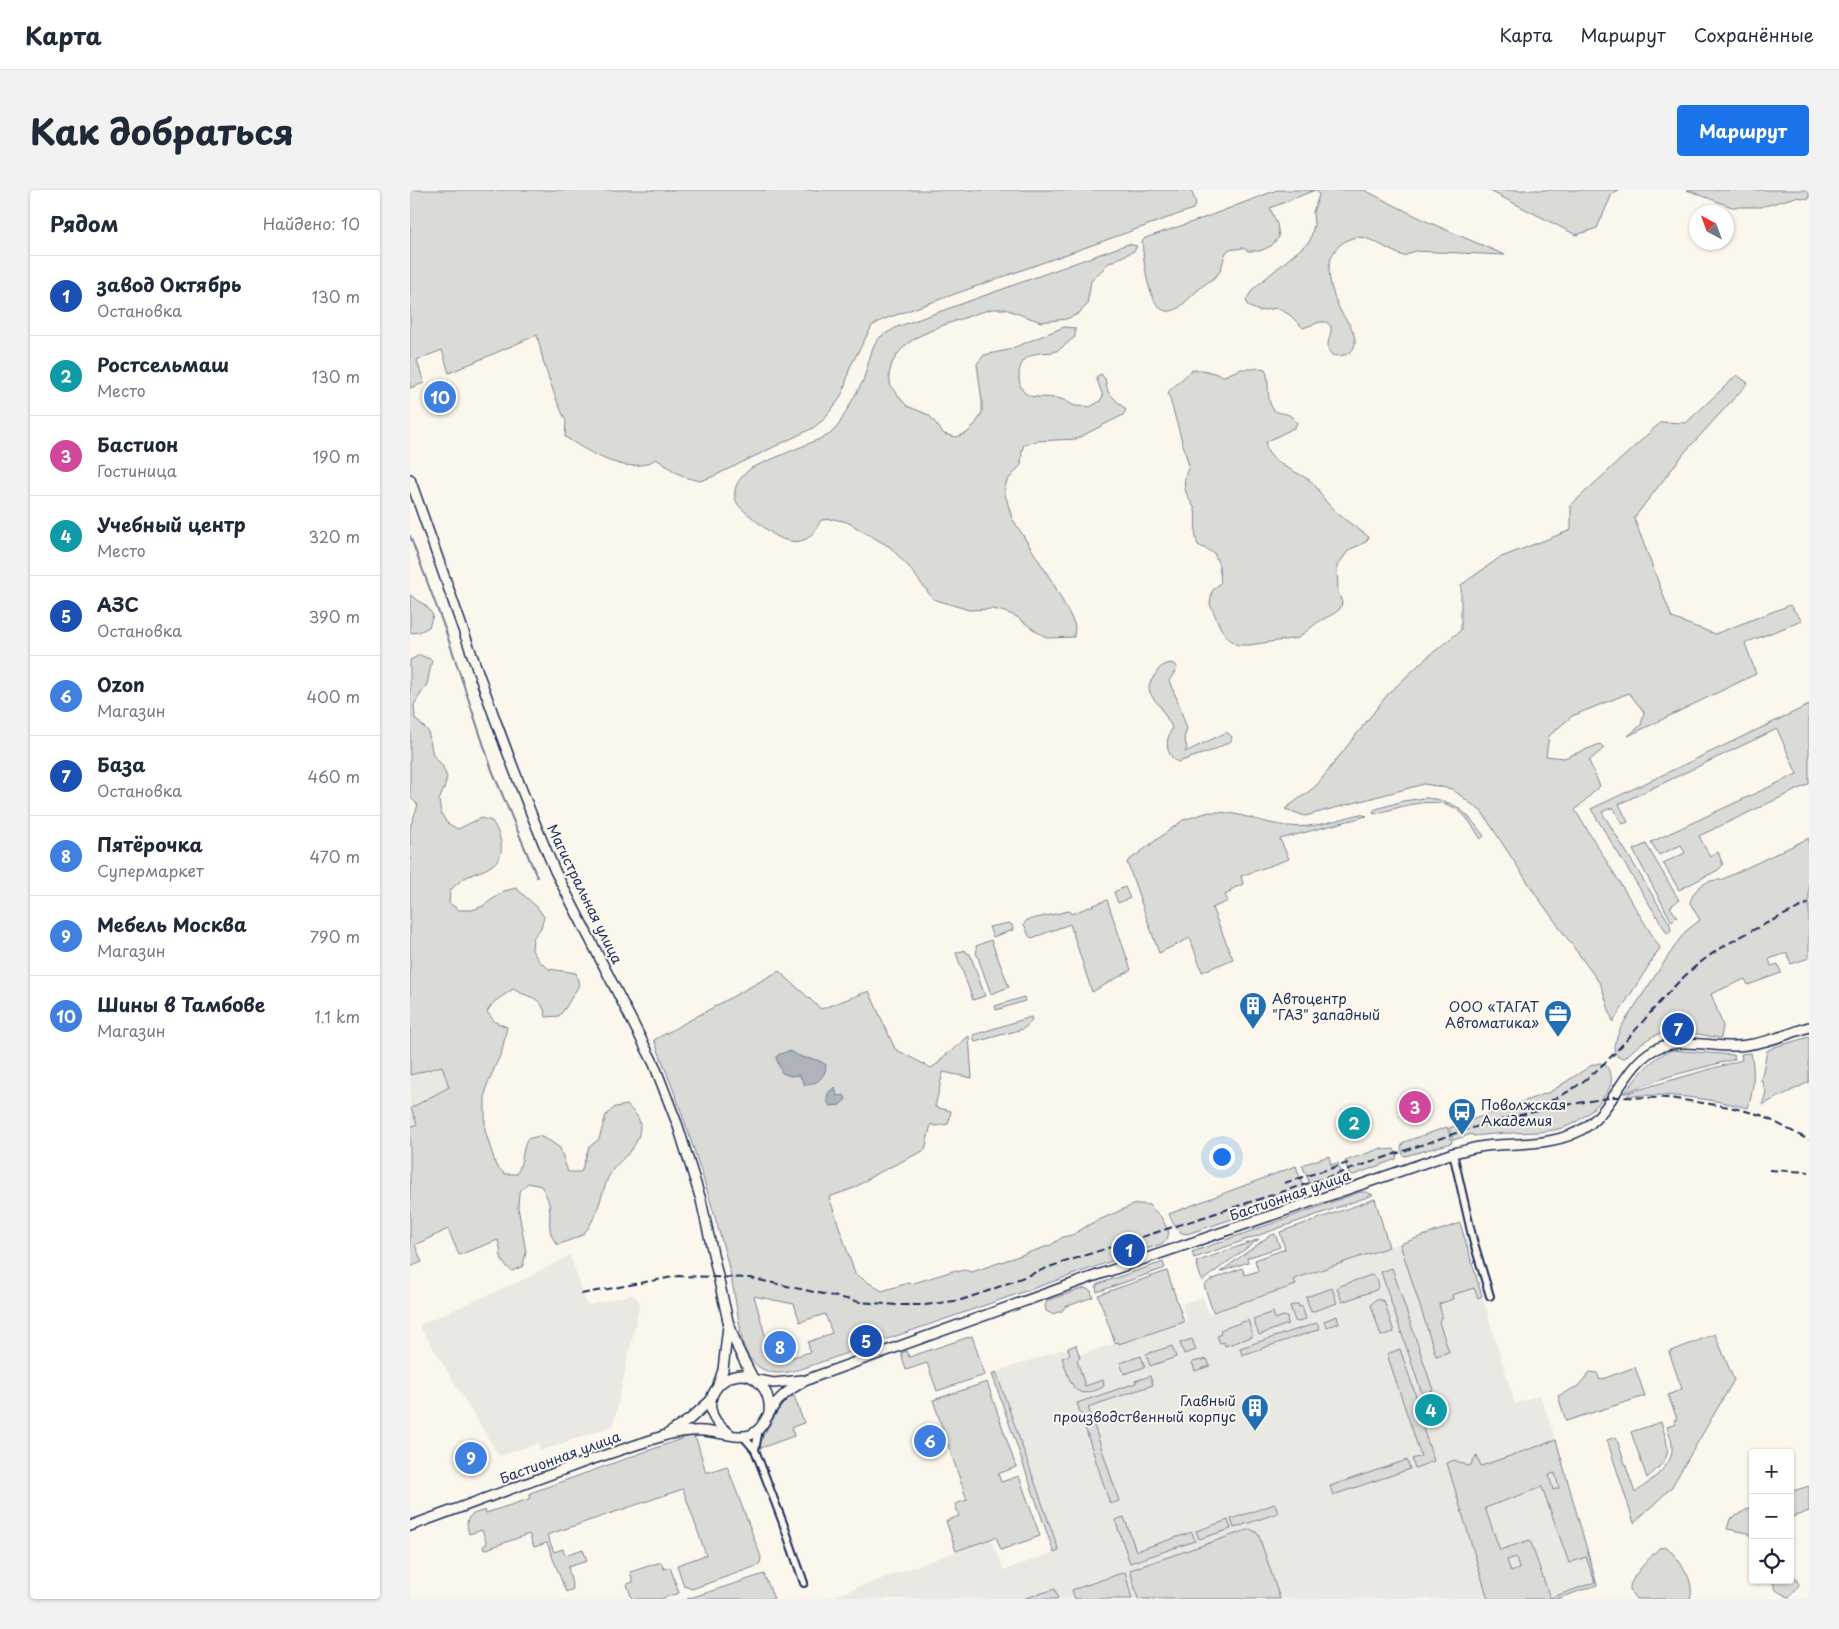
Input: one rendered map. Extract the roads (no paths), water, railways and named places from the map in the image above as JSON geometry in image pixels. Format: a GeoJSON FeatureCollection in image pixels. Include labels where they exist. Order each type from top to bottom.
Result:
{"type":"FeatureCollection","features":[{"type":"Feature","properties":{"kind":"main road","name":"Магистральная улица"},"geometry":{"type":"LineString","coordinates":[[410,479],[519,782],[547,852],[654,1064],[678,1126],[701,1200],[728,1321]]}},
{"type":"Feature","properties":{"kind":"main road","name":"Бастионная улица"},"geometry":{"type":"LineString","coordinates":[[769,1414],[774,1405],[783,1397],[810,1378],[1089,1278],[1453,1153],[1484,1146],[1563,1138],[1578,1132],[1596,1118],[1614,1097],[1638,1061],[1658,1048],[1670,1043],[1738,1046],[1768,1041],[1809,1027]]}},
{"type":"Feature","properties":{"kind":"main road"},"geometry":{"type":"LineString","coordinates":[[666,1435],[689,1431],[743,1436],[759,1429],[769,1414],[768,1396],[755,1379],[738,1349],[728,1321]]}},
{"type":"Feature","properties":{"kind":"main road"},"geometry":{"type":"LineString","coordinates":[[728,1321],[724,1370],[711,1400],[710,1408],[716,1423],[729,1434]]}},
{"type":"Feature","properties":{"kind":"main road"},"geometry":{"type":"LineString","coordinates":[[718,1385],[732,1376],[740,1374],[774,1383],[810,1378]]}},
{"type":"Feature","properties":{"kind":"main road","name":"Бастионная улица"},"geometry":{"type":"LineString","coordinates":[[410,1526],[587,1461],[666,1435],[690,1419],[711,1400]]}},
{"type":"Feature","properties":{"kind":"street"},"geometry":{"type":"LineString","coordinates":[[1453,1153],[1473,1240],[1490,1296]]}},
{"type":"Feature","properties":{"kind":"street"},"geometry":{"type":"LineString","coordinates":[[755,1450],[759,1429]]}},
{"type":"Feature","properties":{"kind":"street"},"geometry":{"type":"LineString","coordinates":[[743,1436],[755,1450],[804,1583]]}},
{"type":"Feature","properties":{"kind":"waterway"},"geometry":{"type":"LineString","coordinates":[[410,536],[445,629],[492,770],[537,877]]}},
{"type":"Feature","properties":{"kind":"railway"},"geometry":{"type":"LineString","coordinates":[[1540,1105],[1563,1095],[1584,1081],[1620,1047],[1670,991],[1700,963],[1745,934],[1809,903]]}},
{"type":"Feature","properties":{"kind":"railway"},"geometry":{"type":"LineString","coordinates":[[581,1294],[678,1276],[750,1278],[860,1302],[925,1305],[961,1300],[1052,1266],[1331,1176],[1459,1132],[1503,1119],[1560,1106],[1614,1097],[1669,1098],[1730,1107],[1761,1115],[1809,1140]]}},
{"type":"Feature","properties":{"kind":"railway"},"geometry":{"type":"LineString","coordinates":[[1284,1183],[1348,1163]]}},
{"type":"Feature","properties":{"kind":"railway"},"geometry":{"type":"LineString","coordinates":[[1769,1170],[1809,1172]]}},
{"type":"Feature","properties":{"kind":"place","name":"Шины в Тамбове"},"geometry":{"type":"Point","coordinates":[440,397]}},
{"type":"Feature","properties":{"kind":"place","name":"База"},"geometry":{"type":"Point","coordinates":[1678,1029]}},
{"type":"Feature","properties":{"kind":"place","name":"Автоцентр \"ГАЗ\" западный"},"geometry":{"type":"Point","coordinates":[1253,1030]}},
{"type":"Feature","properties":{"kind":"place","name":"ООО «ТАГАТ Автоматика»"},"geometry":{"type":"Point","coordinates":[1558,1038]}},
{"type":"Feature","properties":{"kind":"place","name":"Бастион"},"geometry":{"type":"Point","coordinates":[1415,1107]}},
{"type":"Feature","properties":{"kind":"place","name":"Ростсельмаш"},"geometry":{"type":"Point","coordinates":[1354,1123]}},
{"type":"Feature","properties":{"kind":"place","name":"Поволжская Академия"},"geometry":{"type":"Point","coordinates":[1462,1136]}},
{"type":"Feature","properties":{"kind":"place","name":"завод Октябрь"},"geometry":{"type":"Point","coordinates":[1129,1250]}},
{"type":"Feature","properties":{"kind":"place","name":"АЗС"},"geometry":{"type":"Point","coordinates":[866,1341]}},
{"type":"Feature","properties":{"kind":"place","name":"Пятёрочка"},"geometry":{"type":"Point","coordinates":[780,1347]}},
{"type":"Feature","properties":{"kind":"place","name":"Учебный центр"},"geometry":{"type":"Point","coordinates":[1431,1410]}},
{"type":"Feature","properties":{"kind":"place","name":"Главный производственный корпус"},"geometry":{"type":"Point","coordinates":[1255,1432]}},
{"type":"Feature","properties":{"kind":"place","name":"Ozon"},"geometry":{"type":"Point","coordinates":[930,1441]}},
{"type":"Feature","properties":{"kind":"place","name":"Мебель Москва"},"geometry":{"type":"Point","coordinates":[471,1458]}}]}
